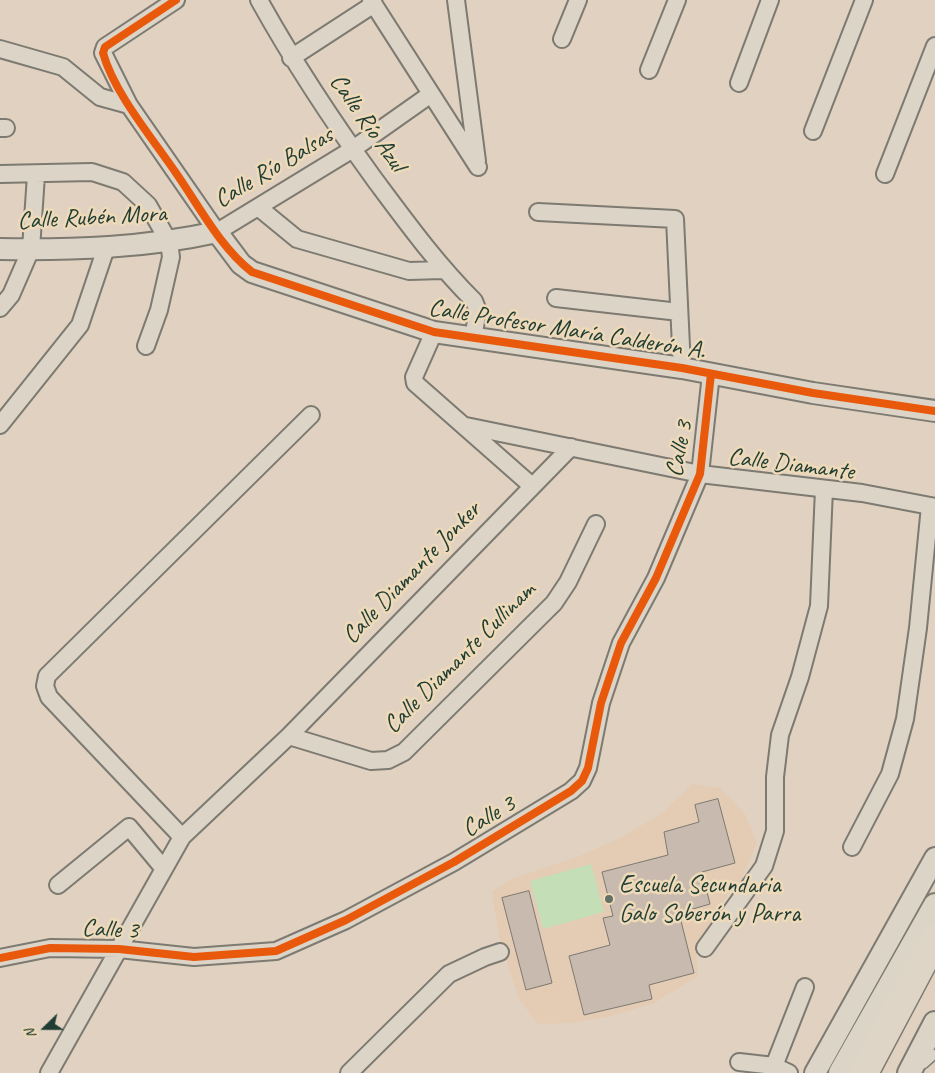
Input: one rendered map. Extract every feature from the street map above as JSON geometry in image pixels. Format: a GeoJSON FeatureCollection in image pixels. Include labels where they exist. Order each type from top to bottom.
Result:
{"type":"FeatureCollection","features":[{"type":"Feature","properties":{"kind":"highway"},"geometry":{"type":"LineString","coordinates":[[864,1073],[935,939]]}},
{"type":"Feature","properties":{"kind":"highway"},"geometry":{"type":"LineString","coordinates":[[884,1073],[935,978]]}},
{"type":"Feature","properties":{"kind":"main road"},"geometry":{"type":"LineString","coordinates":[[840,1073],[935,905]]}},
{"type":"Feature","properties":{"kind":"main road"},"geometry":{"type":"LineString","coordinates":[[909,1073],[935,1023]]}},
{"type":"Feature","properties":{"kind":"street"},"geometry":{"type":"LineString","coordinates":[[176,0],[105,47],[102,53],[129,105],[217,232]]}},
{"type":"Feature","properties":{"kind":"street","name":"Calle Río Azul"},"geometry":{"type":"LineString","coordinates":[[259,0],[291,58],[353,149],[442,270],[474,302],[478,311],[473,336]]}},
{"type":"Feature","properties":{"kind":"street"},"geometry":{"type":"LineString","coordinates":[[291,58],[373,2],[478,167],[456,0]]}},
{"type":"Feature","properties":{"kind":"street"},"geometry":{"type":"LineString","coordinates":[[649,70],[677,0]]}},
{"type":"Feature","properties":{"kind":"street"},"geometry":{"type":"LineString","coordinates":[[739,83],[770,0]]}},
{"type":"Feature","properties":{"kind":"street"},"geometry":{"type":"LineString","coordinates":[[813,131],[864,0]]}},
{"type":"Feature","properties":{"kind":"street"},"geometry":{"type":"LineString","coordinates":[[562,39],[573,1]]}},
{"type":"Feature","properties":{"kind":"street"},"geometry":{"type":"LineString","coordinates":[[885,174],[935,46]]}},
{"type":"Feature","properties":{"kind":"street"},"geometry":{"type":"LineString","coordinates":[[0,49],[63,67],[100,97],[129,105]]}},
{"type":"Feature","properties":{"kind":"street","name":"Calle Río Balsas"},"geometry":{"type":"LineString","coordinates":[[217,232],[353,149],[431,94]]}},
{"type":"Feature","properties":{"kind":"street"},"geometry":{"type":"LineString","coordinates":[[0,174],[36,175],[92,172],[123,182],[148,205],[169,242],[171,256],[159,310],[146,346]]}},
{"type":"Feature","properties":{"kind":"street"},"geometry":{"type":"LineString","coordinates":[[0,308],[11,295],[30,250],[36,175]]}},
{"type":"Feature","properties":{"kind":"street"},"geometry":{"type":"LineString","coordinates":[[258,207],[297,239],[408,271],[442,270]]}},
{"type":"Feature","properties":{"kind":"street"},"geometry":{"type":"LineString","coordinates":[[538,212],[675,219],[682,368]]}},
{"type":"Feature","properties":{"kind":"street","name":"Calle Rubén Mora"},"geometry":{"type":"LineString","coordinates":[[0,249],[106,248],[169,242],[217,232]]}},
{"type":"Feature","properties":{"kind":"street","name":"Calle Profesor María Calderón A."},"geometry":{"type":"LineString","coordinates":[[217,232],[241,264],[252,272],[434,332],[473,336],[682,368],[813,393],[935,411]]}},
{"type":"Feature","properties":{"kind":"street"},"geometry":{"type":"LineString","coordinates":[[0,425],[80,325],[106,248]]}},
{"type":"Feature","properties":{"kind":"street"},"geometry":{"type":"LineString","coordinates":[[556,298],[679,312]]}},
{"type":"Feature","properties":{"kind":"street"},"geometry":{"type":"LineString","coordinates":[[434,332],[414,376],[416,383],[532,486]]}},
{"type":"Feature","properties":{"kind":"street","name":"Calle 3"},"geometry":{"type":"LineString","coordinates":[[0,958],[50,948],[119,949],[194,957],[276,952],[346,920],[429,876],[582,782],[588,768],[601,703],[621,643],[656,578],[700,474],[712,374]]}},
{"type":"Feature","properties":{"kind":"street"},"geometry":{"type":"LineString","coordinates":[[182,837],[49,697],[45,686],[47,676],[311,415]]}},
{"type":"Feature","properties":{"kind":"street","name":"Calle Diamante"},"geometry":{"type":"LineString","coordinates":[[466,426],[700,474],[862,493],[933,507]]}},
{"type":"Feature","properties":{"kind":"street","name":"Calle Diamante Jonker"},"geometry":{"type":"LineString","coordinates":[[50,1073],[182,837],[290,736],[571,447]]}},
{"type":"Feature","properties":{"kind":"street"},"geometry":{"type":"LineString","coordinates":[[706,948],[764,866],[775,831],[775,777],[780,735],[800,677],[819,606],[824,489]]}},
{"type":"Feature","properties":{"kind":"street"},"geometry":{"type":"LineString","coordinates":[[852,847],[890,774],[905,719],[933,507]]}},
{"type":"Feature","properties":{"kind":"street","name":"Calle Diamante Cullinam"},"geometry":{"type":"LineString","coordinates":[[290,736],[371,761],[388,760],[404,752],[554,603],[568,582],[596,524]]}},
{"type":"Feature","properties":{"kind":"street"},"geometry":{"type":"LineString","coordinates":[[58,885],[129,827],[164,868]]}},
{"type":"Feature","properties":{"kind":"street"},"geometry":{"type":"LineString","coordinates":[[815,1073],[935,858]]}},
{"type":"Feature","properties":{"kind":"street"},"geometry":{"type":"LineString","coordinates":[[349,1073],[449,974],[484,957],[500,952]]}},
{"type":"Feature","properties":{"kind":"street"},"geometry":{"type":"LineString","coordinates":[[739,1062],[782,1070],[805,987]]}},
{"type":"Feature","properties":{"kind":"lane"},"geometry":{"type":"LineString","coordinates":[[916,1073],[930,1056],[935,1054]]}},
{"type":"Feature","properties":{"kind":"shaded area","name":"Escuela Secundaria Galo Soberón y Parra"},"geometry":{"type":"Polygon","coordinates":[[[693,784],[720,788],[745,814],[757,843],[742,878],[719,906],[698,946],[696,957],[698,976],[654,1003],[611,1016],[573,1023],[538,1024],[519,999],[499,937],[492,892],[511,879],[580,856],[620,838],[661,814],[693,784]]]}},
{"type":"Feature","properties":{"kind":"green space"},"geometry":{"type":"Polygon","coordinates":[[[591,864],[604,912],[543,929],[530,881],[591,864]]]}},
{"type":"Feature","properties":{"kind":"building"},"geometry":{"type":"Polygon","coordinates":[[[718,799],[735,863],[702,872],[710,904],[679,913],[694,973],[649,985],[652,999],[584,1015],[569,956],[610,945],[603,918],[613,916],[602,872],[668,855],[664,832],[699,822],[695,805],[718,799]]]}},
{"type":"Feature","properties":{"kind":"building"},"geometry":{"type":"Polygon","coordinates":[[[529,891],[552,983],[526,990],[502,898],[529,891]]]}},
{"type":"Feature","properties":{"kind":"cycle path"},"geometry":{"type":"LineString","coordinates":[[176,0],[105,47],[103,53],[116,84],[135,115],[220,238],[240,262],[252,272],[434,332],[682,368],[813,393],[935,411]]}},
{"type":"Feature","properties":{"kind":"cycle path"},"geometry":{"type":"LineString","coordinates":[[0,958],[50,948],[119,949],[194,957],[276,951],[346,920],[454,862],[571,791],[582,781],[588,768],[601,703],[621,643],[656,578],[700,474],[711,374]]}},
{"type":"Feature","properties":{"kind":"place","name":"Escuela Secundaria Galo Soberón y Parra"},"geometry":{"type":"Point","coordinates":[609,899]}}]}
